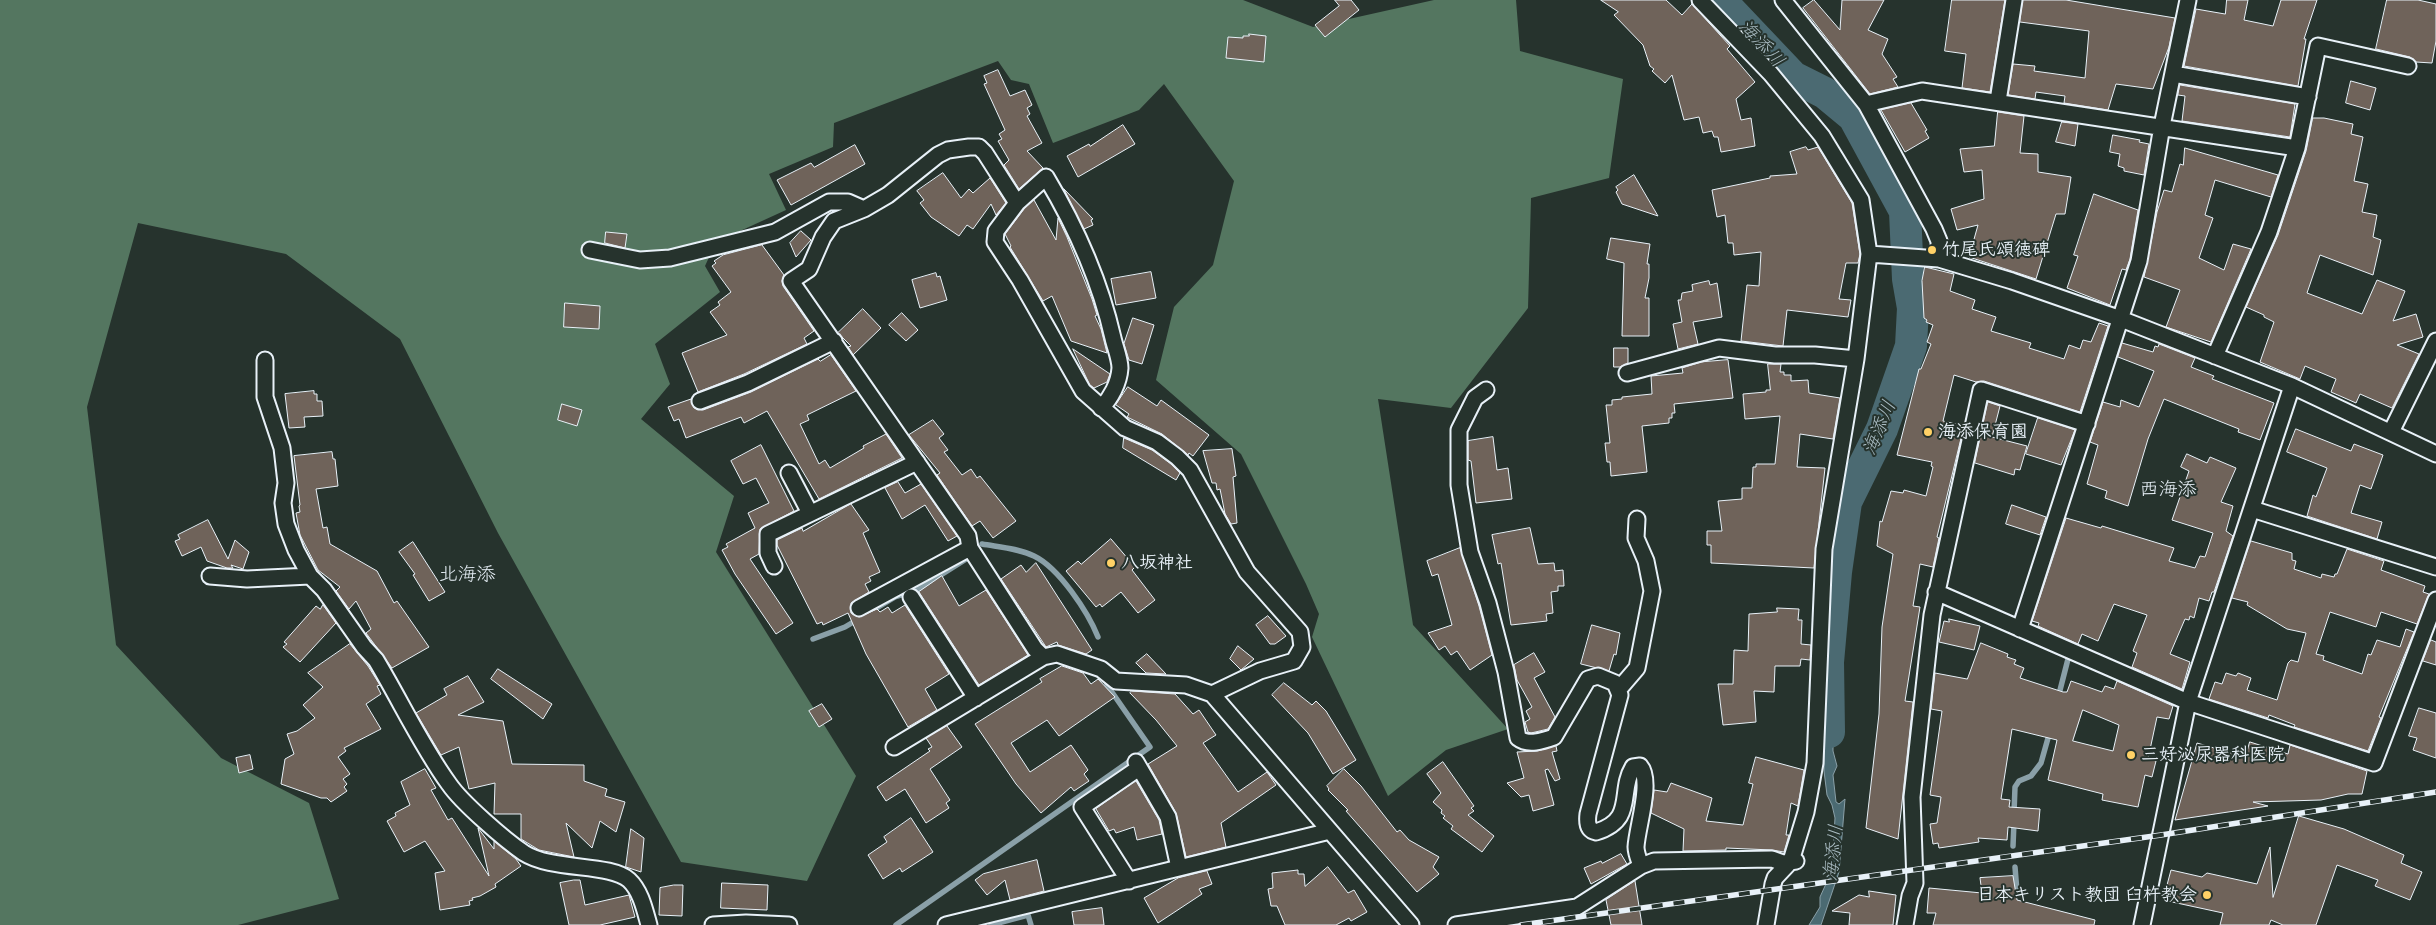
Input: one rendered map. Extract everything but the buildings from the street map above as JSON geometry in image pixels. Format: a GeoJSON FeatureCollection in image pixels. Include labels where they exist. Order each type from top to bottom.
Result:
{"type":"FeatureCollection","features":[{"type":"Feature","properties":{"kind":"street"},"geometry":{"type":"LineString","coordinates":[[1700,0],[1771,74],[1822,136],[1861,200],[1875,255],[1824,549],[1815,763],[1795,861],[1775,878],[1766,925]]}},
{"type":"Feature","properties":{"kind":"street"},"geometry":{"type":"LineString","coordinates":[[1783,0],[1866,104],[1934,229],[1940,248],[1933,258]]}},
{"type":"Feature","properties":{"kind":"street"},"geometry":{"type":"LineString","coordinates":[[1998,101],[2014,0]]}},
{"type":"Feature","properties":{"kind":"street"},"geometry":{"type":"LineString","coordinates":[[2020,629],[2139,261],[2162,126],[2188,0]]}},
{"type":"Feature","properties":{"kind":"street"},"geometry":{"type":"LineString","coordinates":[[2215,356],[2269,232],[2297,148],[2318,46],[2408,66]]}},
{"type":"Feature","properties":{"kind":"street"},"geometry":{"type":"LineString","coordinates":[[2173,74],[2308,97]]}},
{"type":"Feature","properties":{"kind":"street"},"geometry":{"type":"LineString","coordinates":[[1866,104],[1922,91],[1998,101],[2297,148]]}},
{"type":"Feature","properties":{"kind":"street"},"geometry":{"type":"LineString","coordinates":[[1017,203],[985,153],[979,147],[948,150],[927,162],[909,179],[864,209],[834,221],[823,237],[809,269],[791,281],[968,536],[970,548],[1035,649],[1043,657]]}},
{"type":"Feature","properties":{"kind":"street"},"geometry":{"type":"LineString","coordinates":[[1101,408],[1108,400],[1117,383],[1120,367],[1096,277],[1059,199],[1046,177],[1017,203],[996,231],[995,242],[1020,280],[1084,391],[1101,408],[1125,428],[1157,442],[1177,457],[1190,470],[1247,572],[1300,632],[1302,647],[1294,661],[1260,671],[1212,694]]}},
{"type":"Feature","properties":{"kind":"street"},"geometry":{"type":"LineString","coordinates":[[590,250],[640,260],[670,258],[775,232],[829,202],[848,202],[864,209]]}},
{"type":"Feature","properties":{"kind":"street"},"geometry":{"type":"LineString","coordinates":[[1875,255],[1933,258],[2012,281],[2121,319],[2292,386],[2436,454]]}},
{"type":"Feature","properties":{"kind":"street"},"geometry":{"type":"LineString","coordinates":[[700,401],[748,383],[834,341]]}},
{"type":"Feature","properties":{"kind":"street"},"geometry":{"type":"LineString","coordinates":[[2391,432],[2436,341]]}},
{"type":"Feature","properties":{"kind":"street"},"geometry":{"type":"LineString","coordinates":[[1627,373],[1720,348],[1775,355],[1816,355],[1856,359]]}},
{"type":"Feature","properties":{"kind":"street"},"geometry":{"type":"LineString","coordinates":[[265,360],[265,397],[282,448],[286,483],[283,503],[286,524],[296,550],[310,576],[324,590],[364,647],[376,660],[449,785],[462,799],[524,853],[537,860],[612,872],[624,877],[637,891],[649,925]]}},
{"type":"Feature","properties":{"kind":"street"},"geometry":{"type":"LineString","coordinates":[[2142,925],[2188,702],[2292,386]]}},
{"type":"Feature","properties":{"kind":"street"},"geometry":{"type":"LineString","coordinates":[[1486,390],[1475,398],[1459,430],[1459,485],[1470,552],[1488,603],[1506,672],[1518,738],[1523,742],[1528,742],[1554,737],[1588,679],[1598,676],[1615,683],[1620,689]]}},
{"type":"Feature","properties":{"kind":"street"},"geometry":{"type":"LineString","coordinates":[[1905,925],[1910,896],[1915,883],[1912,797],[1930,625],[1981,390],[2087,424]]}},
{"type":"Feature","properties":{"kind":"street"},"geometry":{"type":"LineString","coordinates":[[774,566],[768,552],[768,534],[917,462]]}},
{"type":"Feature","properties":{"kind":"street"},"geometry":{"type":"LineString","coordinates":[[789,472],[810,513]]}},
{"type":"Feature","properties":{"kind":"street"},"geometry":{"type":"LineString","coordinates":[[2252,509],[2436,567]]}},
{"type":"Feature","properties":{"kind":"street"},"geometry":{"type":"LineString","coordinates":[[1637,519],[1636,538],[1646,561],[1652,591],[1637,668],[1620,689],[1614,721],[1588,814],[1588,825],[1591,830],[1596,832],[1613,823],[1619,817],[1626,798],[1630,772],[1633,767],[1640,766],[1644,772],[1644,791],[1636,848],[1641,866]]}},
{"type":"Feature","properties":{"kind":"street"},"geometry":{"type":"LineString","coordinates":[[859,608],[970,548]]}},
{"type":"Feature","properties":{"kind":"street"},"geometry":{"type":"LineString","coordinates":[[210,576],[247,579],[310,576]]}},
{"type":"Feature","properties":{"kind":"street"},"geometry":{"type":"LineString","coordinates":[[1936,592],[2188,702],[2374,763],[2436,600]]}},
{"type":"Feature","properties":{"kind":"street"},"geometry":{"type":"LineString","coordinates":[[911,597],[976,698]]}},
{"type":"Feature","properties":{"kind":"street"},"geometry":{"type":"LineString","coordinates":[[894,747],[1043,657],[1057,654],[1100,669],[1116,681],[1186,685],[1212,694],[1411,925]]}},
{"type":"Feature","properties":{"kind":"street"},"geometry":{"type":"LineString","coordinates":[[1128,881],[1082,806],[1138,765],[1168,817],[1179,868]]}},
{"type":"Feature","properties":{"kind":"street"},"geometry":{"type":"LineString","coordinates":[[946,925],[1330,832]]}},
{"type":"Feature","properties":{"kind":"street"},"geometry":{"type":"LineString","coordinates":[[1456,925],[1577,907],[1641,866],[1654,860],[1772,859],[1783,863],[1795,861]]}},
{"type":"Feature","properties":{"kind":"street"},"geometry":{"type":"LineString","coordinates":[[714,925],[746,923],[789,925]]}},
{"type":"Feature","properties":{"kind":"green space"},"geometry":{"type":"Polygon","coordinates":[[[0,0],[1243,0],[1313,27],[1434,0],[1516,0],[1520,51],[1623,79],[1609,178],[1531,198],[1528,308],[1451,408],[1378,399],[1413,625],[1508,729],[1446,750],[1388,796],[1312,637],[1319,614],[1241,454],[1156,380],[1174,307],[1213,265],[1234,181],[1164,84],[1139,110],[1053,143],[1029,84],[1011,80],[998,61],[834,123],[833,147],[769,174],[786,210],[716,242],[705,266],[720,292],[655,344],[670,384],[641,419],[734,496],[716,552],[856,776],[807,881],[681,862],[498,533],[400,339],[286,254],[138,223],[87,407],[116,645],[221,758],[309,803],[339,899],[238,925],[0,925],[0,0]]]}},
{"type":"Feature","properties":{"kind":"water"},"geometry":{"type":"Polygon","coordinates":[[[1833,687],[1833,751],[1837,766],[1833,775],[1836,802],[1839,804],[1845,799],[1839,872],[1821,925],[1809,925],[1820,907],[1820,897],[1830,875],[1833,851],[1835,818],[1827,795],[1824,771],[1825,688],[1833,687]]]}},
{"type":"Feature","properties":{"kind":"waterway","name":"海添川"},"geometry":{"type":"LineString","coordinates":[[1720,0],[1793,77],[1825,93],[1854,117],[1905,211],[1908,279],[1913,308],[1911,346],[1882,429],[1846,502],[1836,572],[1828,662],[1829,732]]}},
{"type":"Feature","properties":{"kind":"waterway"},"geometry":{"type":"LineString","coordinates":[[982,544],[1022,551],[1044,562],[1063,580],[1072,592],[1098,637]]}},
{"type":"Feature","properties":{"kind":"waterway"},"geometry":{"type":"LineString","coordinates":[[813,639],[845,627],[895,597],[917,590],[971,556]]}},
{"type":"Feature","properties":{"kind":"waterway"},"geometry":{"type":"LineString","coordinates":[[2058,698],[2068,659]]}},
{"type":"Feature","properties":{"kind":"waterway"},"geometry":{"type":"LineString","coordinates":[[896,925],[1150,747],[1107,685]]}},
{"type":"Feature","properties":{"kind":"waterway"},"geometry":{"type":"LineString","coordinates":[[2014,813],[2015,787],[2019,781],[2031,776],[2041,763],[2050,731]]}},
{"type":"Feature","properties":{"kind":"waterway"},"geometry":{"type":"LineString","coordinates":[[2013,846],[2014,822]]}},
{"type":"Feature","properties":{"kind":"waterway"},"geometry":{"type":"LineString","coordinates":[[2011,897],[2017,892],[2015,867]]}},
{"type":"Feature","properties":{"kind":"waterway"},"geometry":{"type":"LineString","coordinates":[[991,925],[1028,915],[1031,925]]}},
{"type":"Feature","properties":{"kind":"railway"},"geometry":{"type":"LineString","coordinates":[[1521,925],[2161,835],[2436,792]]}},
{"type":"Feature","properties":{"kind":"place","name":"竹尾氏頌徳碑"},"geometry":{"type":"Point","coordinates":[1932,250]}},
{"type":"Feature","properties":{"kind":"place","name":"海添保育園"},"geometry":{"type":"Point","coordinates":[1928,432]}},
{"type":"Feature","properties":{"kind":"place","name":"八坂神社"},"geometry":{"type":"Point","coordinates":[1111,563]}},
{"type":"Feature","properties":{"kind":"place","name":"三好泌尿器科医院"},"geometry":{"type":"Point","coordinates":[2131,755]}},
{"type":"Feature","properties":{"kind":"place","name":"日本キリスト教団 臼杵教会"},"geometry":{"type":"Point","coordinates":[2207,895]}},
{"type":"Feature","properties":{"kind":"district","name":"西海添"},"geometry":{"type":"Point","coordinates":[2168,490]}},
{"type":"Feature","properties":{"kind":"district","name":"北海添"},"geometry":{"type":"Point","coordinates":[467,575]}}]}
